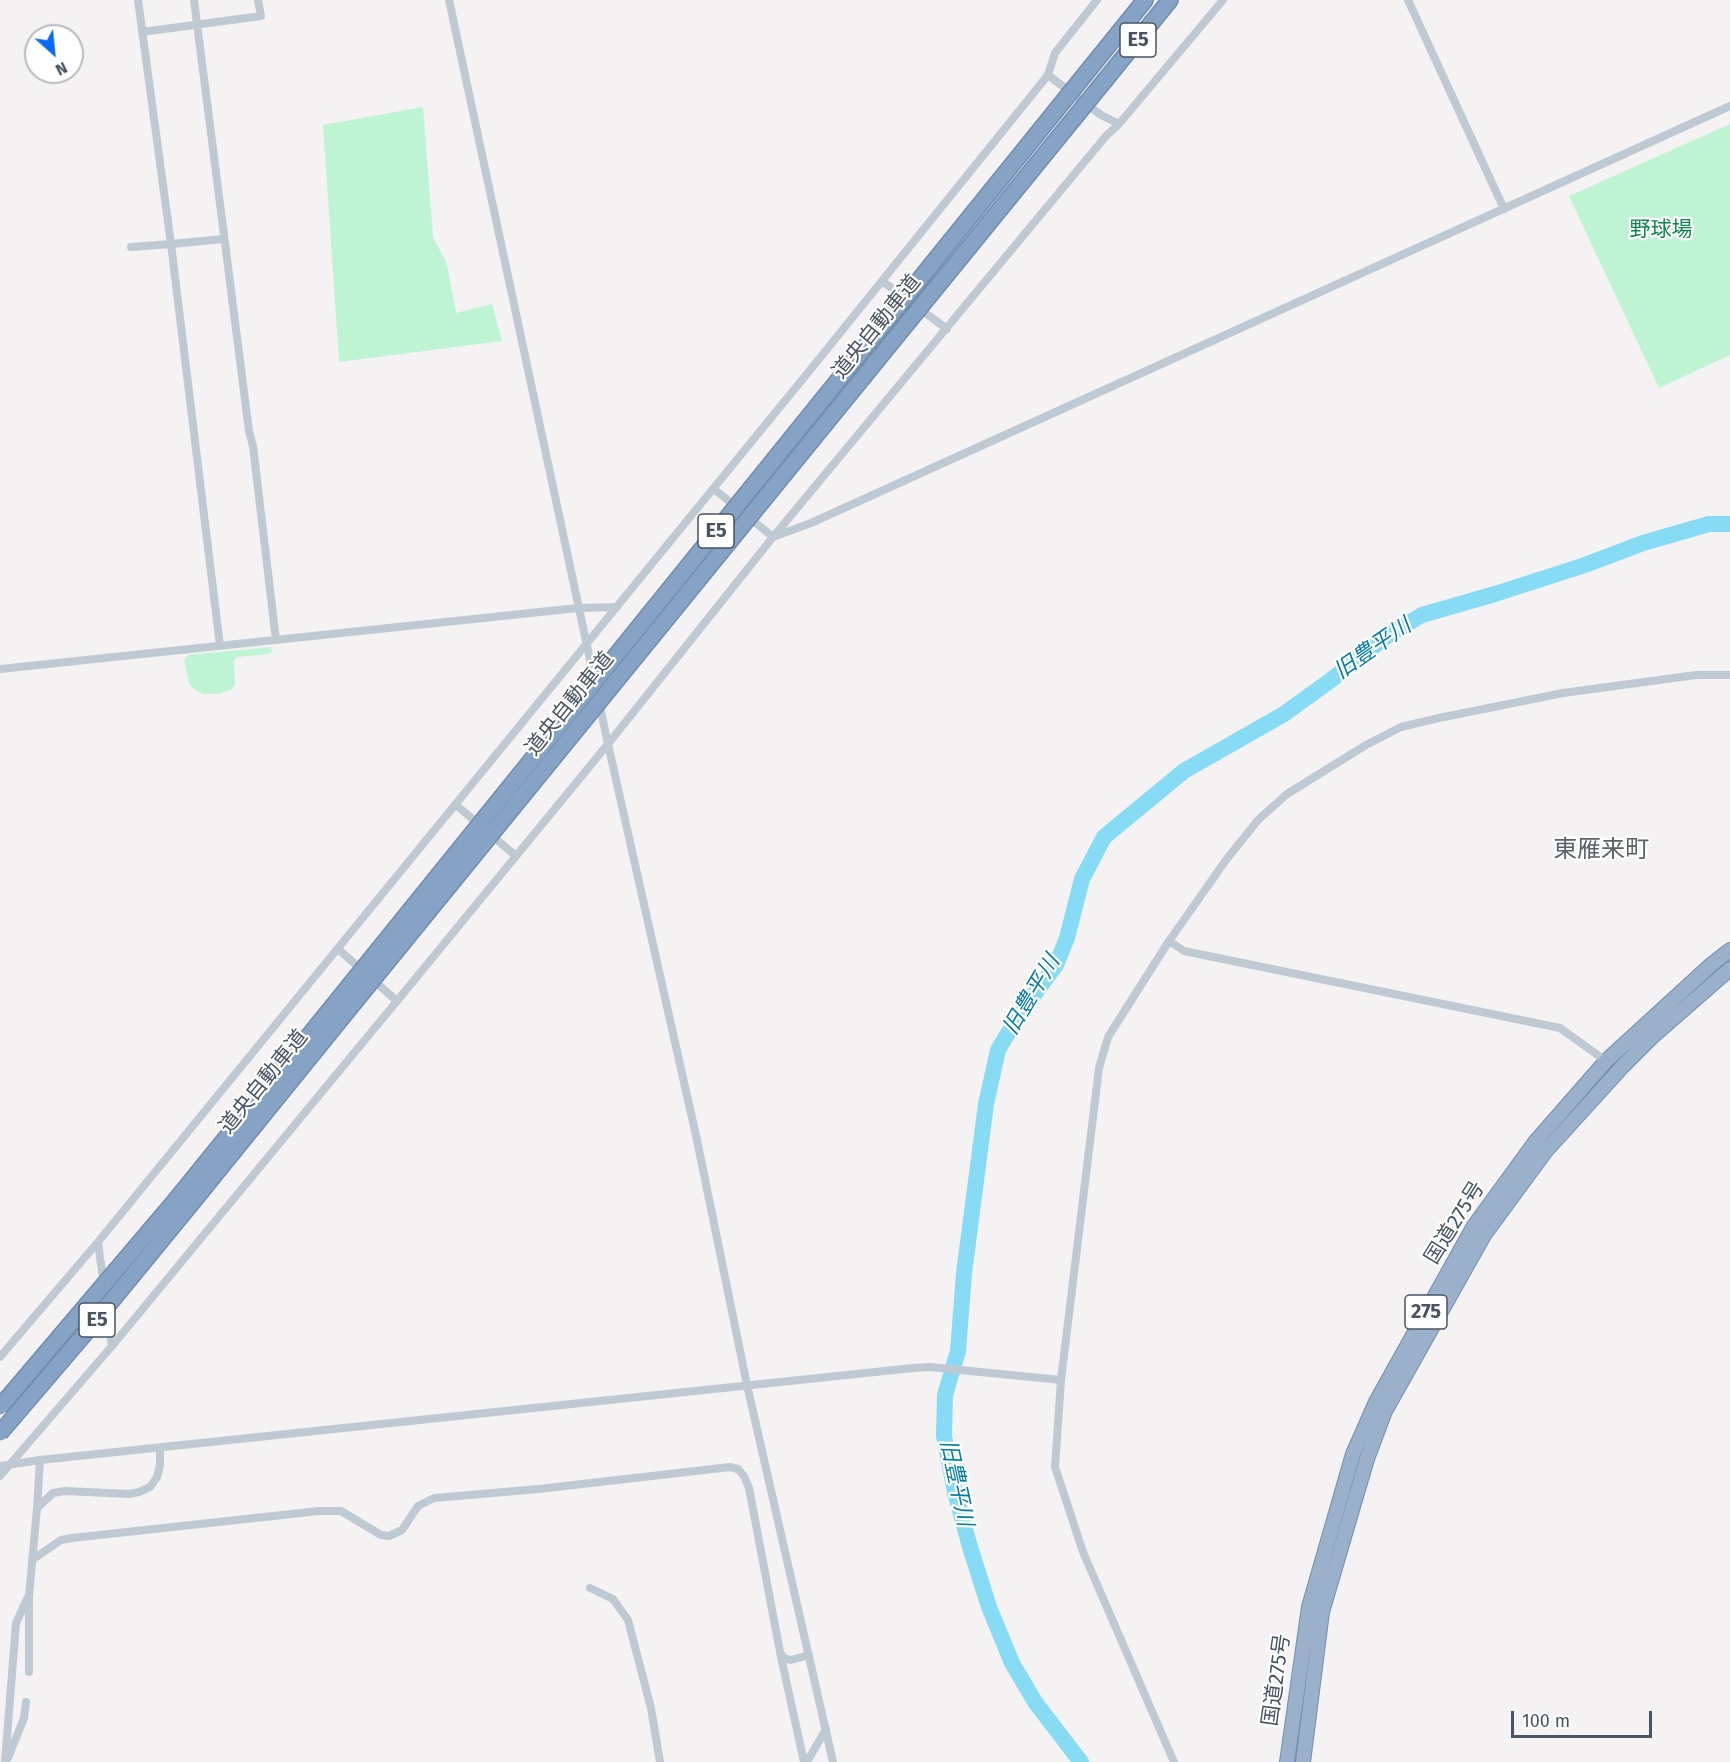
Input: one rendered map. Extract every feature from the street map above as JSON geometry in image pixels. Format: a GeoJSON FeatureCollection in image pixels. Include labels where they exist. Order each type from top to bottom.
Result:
{"type":"FeatureCollection","features":[{"type":"Feature","properties":{"kind":"highway","name":"道央自動車道"},"geometry":{"type":"LineString","coordinates":[[0,1433],[83,1336],[185,1200],[1145,0]]}},
{"type":"Feature","properties":{"kind":"highway","name":"道央自動車道"},"geometry":{"type":"LineString","coordinates":[[347,1000],[1170,0]]}},
{"type":"Feature","properties":{"kind":"highway","name":"国道275号"},"geometry":{"type":"LineString","coordinates":[[1287,1762],[1309,1607],[1359,1439],[1376,1401],[1474,1226],[1536,1141],[1606,1061],[1730,950]]}},
{"type":"Feature","properties":{"kind":"highway","name":"国道275号"},"geometry":{"type":"LineString","coordinates":[[1303,1762],[1322,1612],[1367,1458],[1385,1411],[1484,1235],[1545,1152],[1645,1044],[1730,969]]}},
{"type":"Feature","properties":{"kind":"highway","name":"道央自動車道"},"geometry":{"type":"LineString","coordinates":[[0,1407],[185,1200]]}},
{"type":"Feature","properties":{"kind":"street"},"geometry":{"type":"LineString","coordinates":[[138,0],[171,244],[220,646]]}},
{"type":"Feature","properties":{"kind":"street"},"geometry":{"type":"LineString","coordinates":[[194,0],[249,431],[254,446],[276,640]]}},
{"type":"Feature","properties":{"kind":"street"},"geometry":{"type":"LineString","coordinates":[[142,32],[261,16],[258,0]]}},
{"type":"Feature","properties":{"kind":"street"},"geometry":{"type":"LineString","coordinates":[[449,0],[578,608],[697,1140],[747,1385],[833,1762]]}},
{"type":"Feature","properties":{"kind":"street"},"geometry":{"type":"LineString","coordinates":[[0,1357],[98,1242],[714,489],[1048,75],[1055,53],[1097,0]]}},
{"type":"Feature","properties":{"kind":"street"},"geometry":{"type":"LineString","coordinates":[[0,1476],[112,1346],[397,1001],[608,744],[773,537],[1106,136],[1119,124],[1223,0]]}},
{"type":"Feature","properties":{"kind":"street"},"geometry":{"type":"LineString","coordinates":[[1407,0],[1504,209]]}},
{"type":"Feature","properties":{"kind":"street"},"geometry":{"type":"LineString","coordinates":[[1048,75],[1101,115],[1119,124]]}},
{"type":"Feature","properties":{"kind":"street"},"geometry":{"type":"LineString","coordinates":[[773,537],[811,523],[1730,106]]}},
{"type":"Feature","properties":{"kind":"street"},"geometry":{"type":"LineString","coordinates":[[131,247],[224,239]]}},
{"type":"Feature","properties":{"kind":"street"},"geometry":{"type":"LineString","coordinates":[[882,281],[947,329]]}},
{"type":"Feature","properties":{"kind":"street"},"geometry":{"type":"LineString","coordinates":[[714,489],[773,537]]}},
{"type":"Feature","properties":{"kind":"street"},"geometry":{"type":"LineString","coordinates":[[0,669],[578,608],[617,607]]}},
{"type":"Feature","properties":{"kind":"street"},"geometry":{"type":"LineString","coordinates":[[1174,1762],[1083,1552],[1055,1467],[1061,1380],[1099,1068],[1108,1037],[1169,941],[1226,860],[1258,820],[1287,794],[1366,745],[1401,727],[1563,693],[1696,675],[1730,675]]}},
{"type":"Feature","properties":{"kind":"street"},"geometry":{"type":"LineString","coordinates":[[456,805],[516,856]]}},
{"type":"Feature","properties":{"kind":"street"},"geometry":{"type":"LineString","coordinates":[[1169,941],[1184,951],[1560,1028],[1606,1061]]}},
{"type":"Feature","properties":{"kind":"street"},"geometry":{"type":"LineString","coordinates":[[338,949],[397,1001]]}},
{"type":"Feature","properties":{"kind":"street"},"geometry":{"type":"LineString","coordinates":[[98,1242],[112,1346]]}},
{"type":"Feature","properties":{"kind":"street"},"geometry":{"type":"LineString","coordinates":[[0,1466],[930,1367],[1061,1380]]}},
{"type":"Feature","properties":{"kind":"street"},"geometry":{"type":"LineString","coordinates":[[37,1508],[53,1493],[65,1491],[129,1494],[140,1492],[150,1487],[157,1477],[160,1448]]}},
{"type":"Feature","properties":{"kind":"street"},"geometry":{"type":"LineString","coordinates":[[28,1672],[28,1596],[40,1460]]}},
{"type":"Feature","properties":{"kind":"street"},"geometry":{"type":"LineString","coordinates":[[32,1560],[62,1540],[72,1538],[326,1511],[341,1511],[381,1535],[389,1536],[402,1530],[418,1506],[434,1498],[538,1489],[730,1467],[738,1469],[749,1488],[780,1654],[805,1762]]}},
{"type":"Feature","properties":{"kind":"street"},"geometry":{"type":"LineString","coordinates":[[590,1588],[613,1599],[628,1620],[651,1708],[660,1762]]}},
{"type":"Feature","properties":{"kind":"street"},"geometry":{"type":"LineString","coordinates":[[6,1762],[16,1623],[28,1596]]}},
{"type":"Feature","properties":{"kind":"street"},"geometry":{"type":"LineString","coordinates":[[780,1654],[788,1660],[809,1655]]}},
{"type":"Feature","properties":{"kind":"street"},"geometry":{"type":"LineString","coordinates":[[6,1762],[24,1718],[26,1702]]}},
{"type":"Feature","properties":{"kind":"street"},"geometry":{"type":"LineString","coordinates":[[805,1762],[826,1728]]}},
{"type":"Feature","properties":{"kind":"green space"},"geometry":{"type":"Polygon","coordinates":[[[423,107],[433,237],[447,264],[456,313],[492,304],[502,341],[339,362],[323,125],[423,107]]]}},
{"type":"Feature","properties":{"kind":"green space","name":"野球場"},"geometry":{"type":"Polygon","coordinates":[[[1730,124],[1730,355],[1659,388],[1569,196],[1730,124]]]}},
{"type":"Feature","properties":{"kind":"green space"},"geometry":{"type":"Polygon","coordinates":[[[271,647],[272,652],[268,654],[238,657],[234,660],[235,685],[232,689],[219,694],[203,694],[189,683],[184,660],[188,655],[271,647]]]}},
{"type":"Feature","properties":{"kind":"waterway","name":"旧豊平川"},"geometry":{"type":"LineString","coordinates":[[1081,1762],[1035,1702],[1012,1663],[989,1607],[955,1492],[944,1436],[945,1395],[958,1351],[964,1273],[986,1104],[998,1050],[1019,1015],[1056,965],[1067,938],[1082,879],[1104,837],[1184,771],[1284,714],[1387,636],[1422,615],[1585,565],[1643,543],[1709,524],[1730,524]]}},
{"type":"Feature","properties":{"kind":"district","name":"東雁来町"},"geometry":{"type":"Point","coordinates":[1601,850]}}]}
